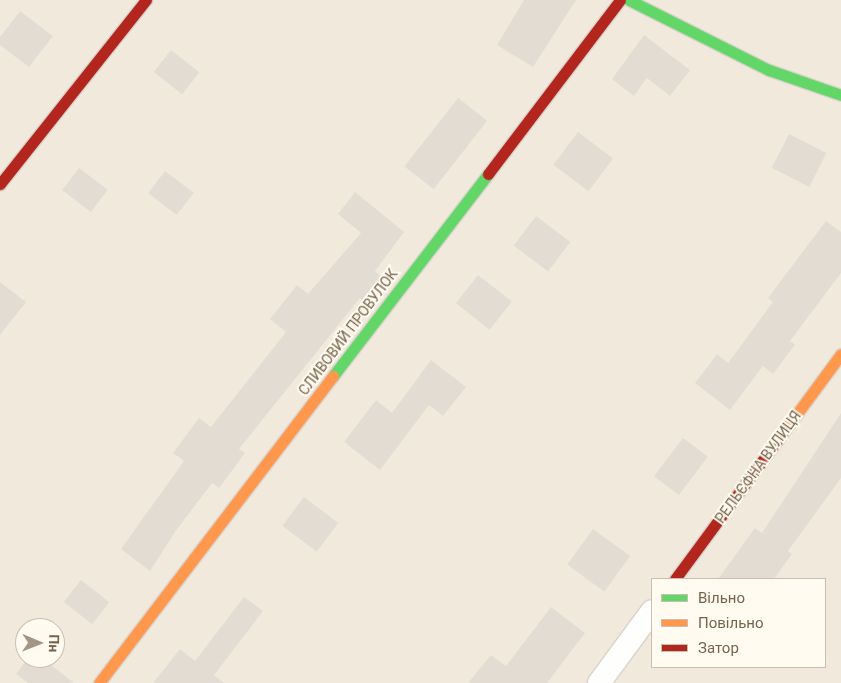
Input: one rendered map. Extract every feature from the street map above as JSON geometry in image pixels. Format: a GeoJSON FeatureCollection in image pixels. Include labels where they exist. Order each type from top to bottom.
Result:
{"type":"FeatureCollection","features":[{"type":"Feature","properties":{"kind":"street"},"geometry":{"type":"LineString","coordinates":[[0,184],[146,0]]}},
{"type":"Feature","properties":{"kind":"street","name":"СЛИВОВИЙ ПРОВУЛОК"},"geometry":{"type":"LineString","coordinates":[[99,683],[620,0]]}},
{"type":"Feature","properties":{"kind":"street"},"geometry":{"type":"LineString","coordinates":[[629,0],[769,70],[841,95]]}},
{"type":"Feature","properties":{"kind":"street","name":"РЕЛЬЄФНА ВУЛИЦЯ"},"geometry":{"type":"LineString","coordinates":[[677,578],[841,354]]}},
{"type":"Feature","properties":{"kind":"street"},"geometry":{"type":"LineString","coordinates":[[599,683],[651,612]]}},
{"type":"Feature","properties":{"kind":"shaded area"},"geometry":{"type":"Polygon","coordinates":[[[0,0],[841,0],[841,683],[0,683],[0,0]]]}},
{"type":"Feature","properties":{"kind":"building"},"geometry":{"type":"Polygon","coordinates":[[[524,0],[576,0],[533,67],[497,45],[524,0]]]}},
{"type":"Feature","properties":{"kind":"building"},"geometry":{"type":"Polygon","coordinates":[[[20,11],[53,36],[29,67],[0,45],[0,37],[20,11]]]}},
{"type":"Feature","properties":{"kind":"building"},"geometry":{"type":"Polygon","coordinates":[[[644,35],[690,70],[670,96],[647,78],[634,96],[612,79],[644,35]]]}},
{"type":"Feature","properties":{"kind":"building"},"geometry":{"type":"Polygon","coordinates":[[[171,50],[199,72],[182,94],[154,72],[171,50]]]}},
{"type":"Feature","properties":{"kind":"building"},"geometry":{"type":"Polygon","coordinates":[[[458,98],[487,121],[434,189],[404,167],[458,98]]]}},
{"type":"Feature","properties":{"kind":"building"},"geometry":{"type":"Polygon","coordinates":[[[578,132],[613,158],[588,191],[553,165],[578,132]]]}},
{"type":"Feature","properties":{"kind":"building"},"geometry":{"type":"Polygon","coordinates":[[[789,134],[826,153],[809,187],[772,168],[789,134]]]}},
{"type":"Feature","properties":{"kind":"building"},"geometry":{"type":"Polygon","coordinates":[[[79,168],[108,190],[91,212],[62,190],[79,168]]]}},
{"type":"Feature","properties":{"kind":"building"},"geometry":{"type":"Polygon","coordinates":[[[165,171],[194,193],[177,215],[148,193],[165,171]]]}},
{"type":"Feature","properties":{"kind":"building"},"geometry":{"type":"Polygon","coordinates":[[[355,192],[404,232],[375,271],[382,277],[362,300],[360,298],[239,449],[245,453],[219,488],[212,483],[175,532],[150,571],[121,549],[184,461],[173,453],[199,418],[211,427],[286,332],[270,319],[297,285],[308,294],[361,233],[338,214],[355,192]]]}},
{"type":"Feature","properties":{"kind":"building"},"geometry":{"type":"Polygon","coordinates":[[[536,216],[570,242],[548,271],[514,246],[536,216]]]}},
{"type":"Feature","properties":{"kind":"building"},"geometry":{"type":"Polygon","coordinates":[[[826,221],[841,232],[841,273],[790,341],[795,345],[773,374],[763,366],[730,410],[695,383],[717,354],[728,363],[773,302],[768,298],[826,221]]]}},
{"type":"Feature","properties":{"kind":"building"},"geometry":{"type":"Polygon","coordinates":[[[478,275],[512,301],[490,330],[456,303],[478,275]]]}},
{"type":"Feature","properties":{"kind":"building"},"geometry":{"type":"Polygon","coordinates":[[[0,282],[26,302],[0,335],[0,282]]]}},
{"type":"Feature","properties":{"kind":"building"},"geometry":{"type":"Polygon","coordinates":[[[431,360],[466,387],[443,416],[429,405],[380,470],[344,442],[376,400],[392,413],[431,360]]]}},
{"type":"Feature","properties":{"kind":"building"},"geometry":{"type":"Polygon","coordinates":[[[841,413],[841,478],[788,551],[792,554],[775,578],[719,578],[755,528],[762,533],[841,413]]]}},
{"type":"Feature","properties":{"kind":"building"},"geometry":{"type":"Polygon","coordinates":[[[683,438],[708,457],[679,495],[654,476],[683,438]]]}},
{"type":"Feature","properties":{"kind":"building"},"geometry":{"type":"Polygon","coordinates":[[[304,497],[338,523],[317,552],[282,526],[304,497]]]}},
{"type":"Feature","properties":{"kind":"building"},"geometry":{"type":"Polygon","coordinates":[[[593,529],[630,556],[604,592],[567,565],[593,529]]]}},
{"type":"Feature","properties":{"kind":"building"},"geometry":{"type":"Polygon","coordinates":[[[81,580],[109,602],[92,624],[64,602],[81,580]]]}},
{"type":"Feature","properties":{"kind":"building"},"geometry":{"type":"Polygon","coordinates":[[[244,597],[263,611],[214,675],[224,683],[153,683],[180,649],[195,661],[244,597]]]}},
{"type":"Feature","properties":{"kind":"building"},"geometry":{"type":"Polygon","coordinates":[[[551,607],[585,633],[547,683],[468,683],[491,655],[506,666],[551,607]]]}},
{"type":"Feature","properties":{"kind":"building"},"geometry":{"type":"Polygon","coordinates":[[[20,668],[55,668],[74,683],[28,683],[16,674],[20,668]]]}},
{"type":"Feature","properties":{"kind":"traffic: fast"},"geometry":{"type":"LineString","coordinates":[[629,0],[769,70],[841,95]]}},
{"type":"Feature","properties":{"kind":"traffic: fast"},"geometry":{"type":"LineString","coordinates":[[333,376],[488,174]]}},
{"type":"Feature","properties":{"kind":"traffic: slow"},"geometry":{"type":"LineString","coordinates":[[782,434],[841,354]]}},
{"type":"Feature","properties":{"kind":"traffic: slow"},"geometry":{"type":"LineString","coordinates":[[99,683],[333,376]]}},
{"type":"Feature","properties":{"kind":"traffic: jam"},"geometry":{"type":"LineString","coordinates":[[0,184],[146,0]]}},
{"type":"Feature","properties":{"kind":"traffic: jam"},"geometry":{"type":"LineString","coordinates":[[488,174],[620,0]]}},
{"type":"Feature","properties":{"kind":"traffic: jam"},"geometry":{"type":"LineString","coordinates":[[676,578],[782,434]]}}]}
